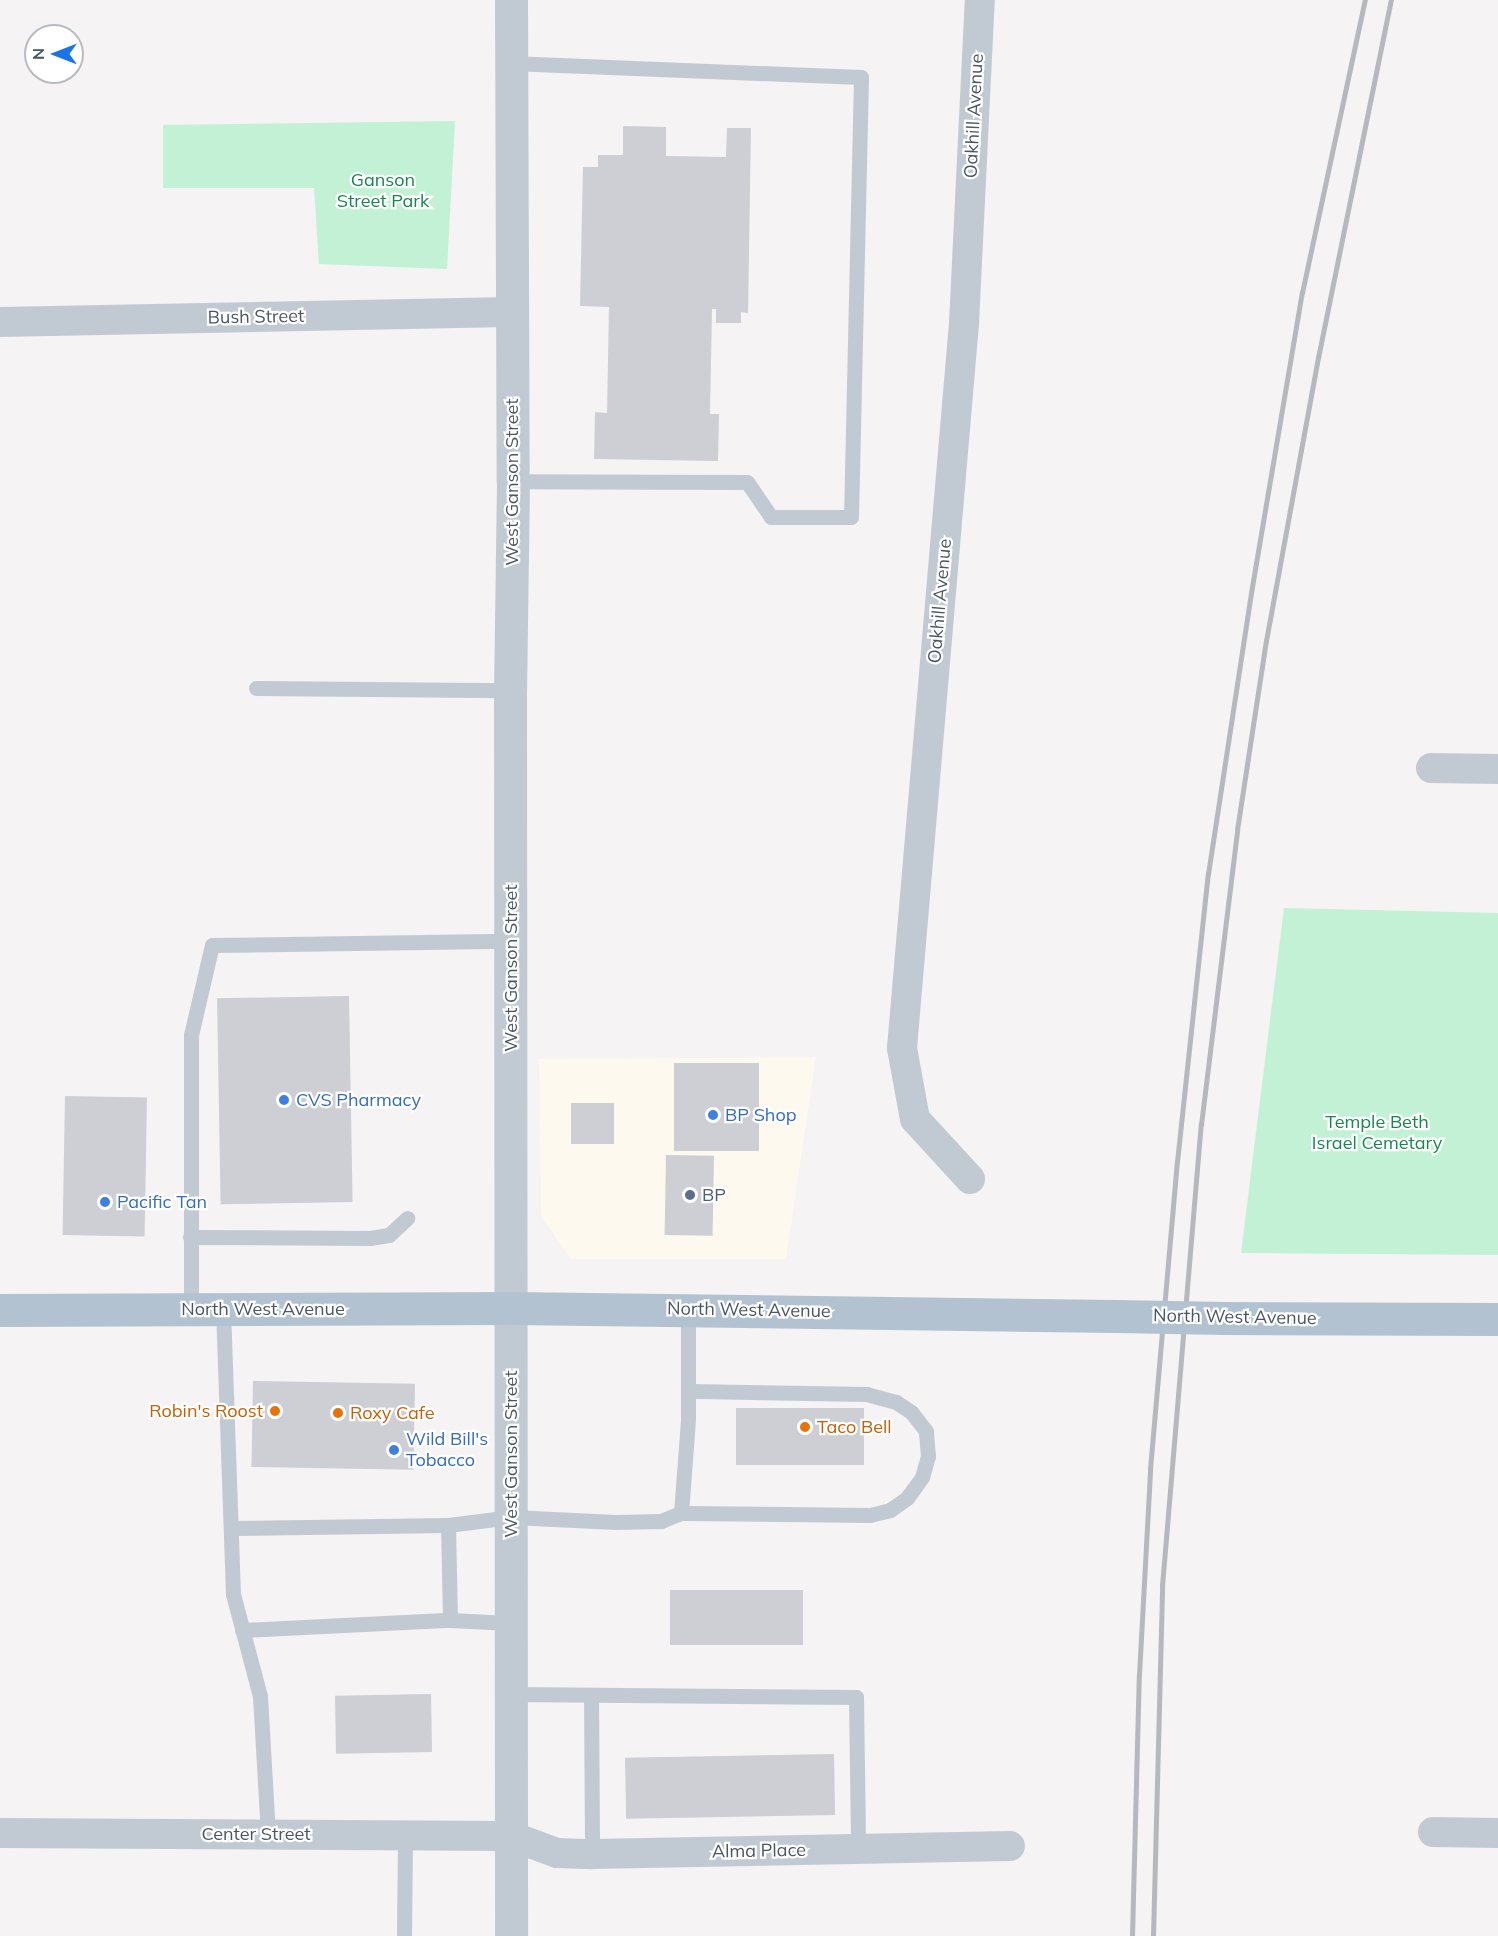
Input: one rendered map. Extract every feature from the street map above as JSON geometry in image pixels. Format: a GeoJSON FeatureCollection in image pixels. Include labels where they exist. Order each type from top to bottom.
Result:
{"type":"FeatureCollection","features":[{"type":"Feature","properties":{"kind":"main road","name":"North West Avenue"},"geometry":{"type":"LineString","coordinates":[[0,1310],[688,1309],[1224,1318],[1498,1319]]}},
{"type":"Feature","properties":{"kind":"street","name":"West Ganson Street"},"geometry":{"type":"LineString","coordinates":[[511,0],[513,481],[510,690],[511,1936]]}},
{"type":"Feature","properties":{"kind":"street","name":"Oakhill Avenue"},"geometry":{"type":"LineString","coordinates":[[970,1179],[915,1119],[902,1048],[964,323],[980,0]]}},
{"type":"Feature","properties":{"kind":"street","name":"Bush Street"},"geometry":{"type":"LineString","coordinates":[[0,322],[512,312]]}},
{"type":"Feature","properties":{"kind":"street"},"geometry":{"type":"LineString","coordinates":[[1431,768],[1498,769]]}},
{"type":"Feature","properties":{"kind":"street"},"geometry":{"type":"LineString","coordinates":[[1434,1832],[1498,1833]]}},
{"type":"Feature","properties":{"kind":"street","name":"Center Street"},"geometry":{"type":"LineString","coordinates":[[0,1833],[512,1836]]}},
{"type":"Feature","properties":{"kind":"street","name":"Alma Place"},"geometry":{"type":"LineString","coordinates":[[512,1836],[557,1853],[592,1854],[1010,1845]]}},
{"type":"Feature","properties":{"kind":"lane"},"geometry":{"type":"LineString","coordinates":[[510,63],[861,77],[850,517],[771,517],[747,482],[513,481]]}},
{"type":"Feature","properties":{"kind":"lane"},"geometry":{"type":"LineString","coordinates":[[256,688],[510,690]]}},
{"type":"Feature","properties":{"kind":"lane"},"geometry":{"type":"LineString","coordinates":[[191,1309],[191,1035],[212,945],[510,941]]}},
{"type":"Feature","properties":{"kind":"lane"},"geometry":{"type":"LineString","coordinates":[[190,1237],[370,1238],[389,1235],[407,1218]]}},
{"type":"Feature","properties":{"kind":"lane"},"geometry":{"type":"LineString","coordinates":[[223,1308],[233,1594],[260,1696],[268,1834]]}},
{"type":"Feature","properties":{"kind":"lane"},"geometry":{"type":"LineString","coordinates":[[681,1513],[687,1469],[688,1309]]}},
{"type":"Feature","properties":{"kind":"lane"},"geometry":{"type":"LineString","coordinates":[[231,1528],[448,1525],[512,1517],[616,1522],[661,1521],[681,1513],[870,1515],[890,1510],[907,1498],[922,1477],[928,1455],[926,1431],[911,1412],[896,1402],[867,1394],[688,1391]]}},
{"type":"Feature","properties":{"kind":"lane"},"geometry":{"type":"LineString","coordinates":[[448,1525],[450,1620]]}},
{"type":"Feature","properties":{"kind":"lane"},"geometry":{"type":"LineString","coordinates":[[242,1630],[450,1620],[512,1623]]}},
{"type":"Feature","properties":{"kind":"lane"},"geometry":{"type":"LineString","coordinates":[[512,1694],[856,1697],[858,1848]]}},
{"type":"Feature","properties":{"kind":"lane"},"geometry":{"type":"LineString","coordinates":[[591,1695],[592,1854]]}},
{"type":"Feature","properties":{"kind":"lane"},"geometry":{"type":"LineString","coordinates":[[404,1936],[405,1835]]}},
{"type":"Feature","properties":{"kind":"shaded area"},"geometry":{"type":"Polygon","coordinates":[[[816,1057],[786,1259],[571,1259],[541,1216],[539,1059],[816,1057]]]}},
{"type":"Feature","properties":{"kind":"green space","name":"Ganson Street Park"},"geometry":{"type":"Polygon","coordinates":[[[455,121],[447,269],[319,264],[314,188],[163,188],[163,125],[455,121]]]}},
{"type":"Feature","properties":{"kind":"green space","name":"Temple Beth Israel Cemetary"},"geometry":{"type":"Polygon","coordinates":[[[1284,908],[1498,913],[1498,1255],[1241,1253],[1284,908]]]}},
{"type":"Feature","properties":{"kind":"building"},"geometry":{"type":"Polygon","coordinates":[[[623,126],[666,127],[666,156],[726,157],[727,128],[751,128],[748,313],[741,312],[741,323],[716,323],[716,309],[712,309],[710,414],[719,414],[718,461],[594,459],[595,412],[607,413],[609,307],[580,306],[583,167],[598,167],[598,155],[623,155],[623,126]]]}},
{"type":"Feature","properties":{"kind":"building","name":"CVS Pharmacy"},"geometry":{"type":"Polygon","coordinates":[[[349,996],[353,1202],[221,1204],[217,998],[349,996]]]}},
{"type":"Feature","properties":{"kind":"building"},"geometry":{"type":"Polygon","coordinates":[[[674,1063],[759,1063],[759,1151],[674,1151],[674,1063]]]}},
{"type":"Feature","properties":{"kind":"building"},"geometry":{"type":"Polygon","coordinates":[[[65,1096],[147,1097],[145,1236],[63,1235],[65,1096]]]}},
{"type":"Feature","properties":{"kind":"building"},"geometry":{"type":"Polygon","coordinates":[[[571,1103],[614,1103],[614,1144],[571,1144],[571,1103]]]}},
{"type":"Feature","properties":{"kind":"building"},"geometry":{"type":"Polygon","coordinates":[[[666,1155],[714,1156],[713,1236],[665,1235],[666,1155]]]}},
{"type":"Feature","properties":{"kind":"building"},"geometry":{"type":"Polygon","coordinates":[[[253,1381],[415,1384],[413,1470],[251,1467],[253,1381]]]}},
{"type":"Feature","properties":{"kind":"building"},"geometry":{"type":"Polygon","coordinates":[[[736,1408],[864,1408],[864,1465],[736,1465],[736,1408]]]}},
{"type":"Feature","properties":{"kind":"building"},"geometry":{"type":"Polygon","coordinates":[[[670,1590],[803,1590],[803,1645],[670,1645],[670,1590]]]}},
{"type":"Feature","properties":{"kind":"building"},"geometry":{"type":"Polygon","coordinates":[[[431,1694],[432,1752],[336,1754],[335,1696],[431,1694]]]}},
{"type":"Feature","properties":{"kind":"building"},"geometry":{"type":"Polygon","coordinates":[[[834,1754],[835,1815],[626,1819],[625,1758],[834,1754]]]}},
{"type":"Feature","properties":{"kind":"railway"},"geometry":{"type":"LineString","coordinates":[[1132,1936],[1139,1675],[1150,1469],[1177,1162],[1208,874],[1251,593],[1302,293],[1365,0]]}},
{"type":"Feature","properties":{"kind":"railway"},"geometry":{"type":"LineString","coordinates":[[1153,1936],[1162,1586],[1201,1125],[1237,830],[1266,641],[1318,358],[1391,0]]}},
{"type":"Feature","properties":{"kind":"place","name":"CVS Pharmacy"},"geometry":{"type":"Point","coordinates":[284,1100]}},
{"type":"Feature","properties":{"kind":"place","name":"BP Shop"},"geometry":{"type":"Point","coordinates":[713,1115]}},
{"type":"Feature","properties":{"kind":"place","name":"BP"},"geometry":{"type":"Point","coordinates":[690,1195]}},
{"type":"Feature","properties":{"kind":"place","name":"Pacific Tan"},"geometry":{"type":"Point","coordinates":[105,1202]}},
{"type":"Feature","properties":{"kind":"place","name":"Robin's Roost"},"geometry":{"type":"Point","coordinates":[275,1411]}},
{"type":"Feature","properties":{"kind":"place","name":"Roxy Cafe"},"geometry":{"type":"Point","coordinates":[338,1413]}},
{"type":"Feature","properties":{"kind":"place","name":"Taco Bell"},"geometry":{"type":"Point","coordinates":[805,1427]}},
{"type":"Feature","properties":{"kind":"place","name":"Wild Bill's Tobacco"},"geometry":{"type":"Point","coordinates":[394,1450]}}]}
